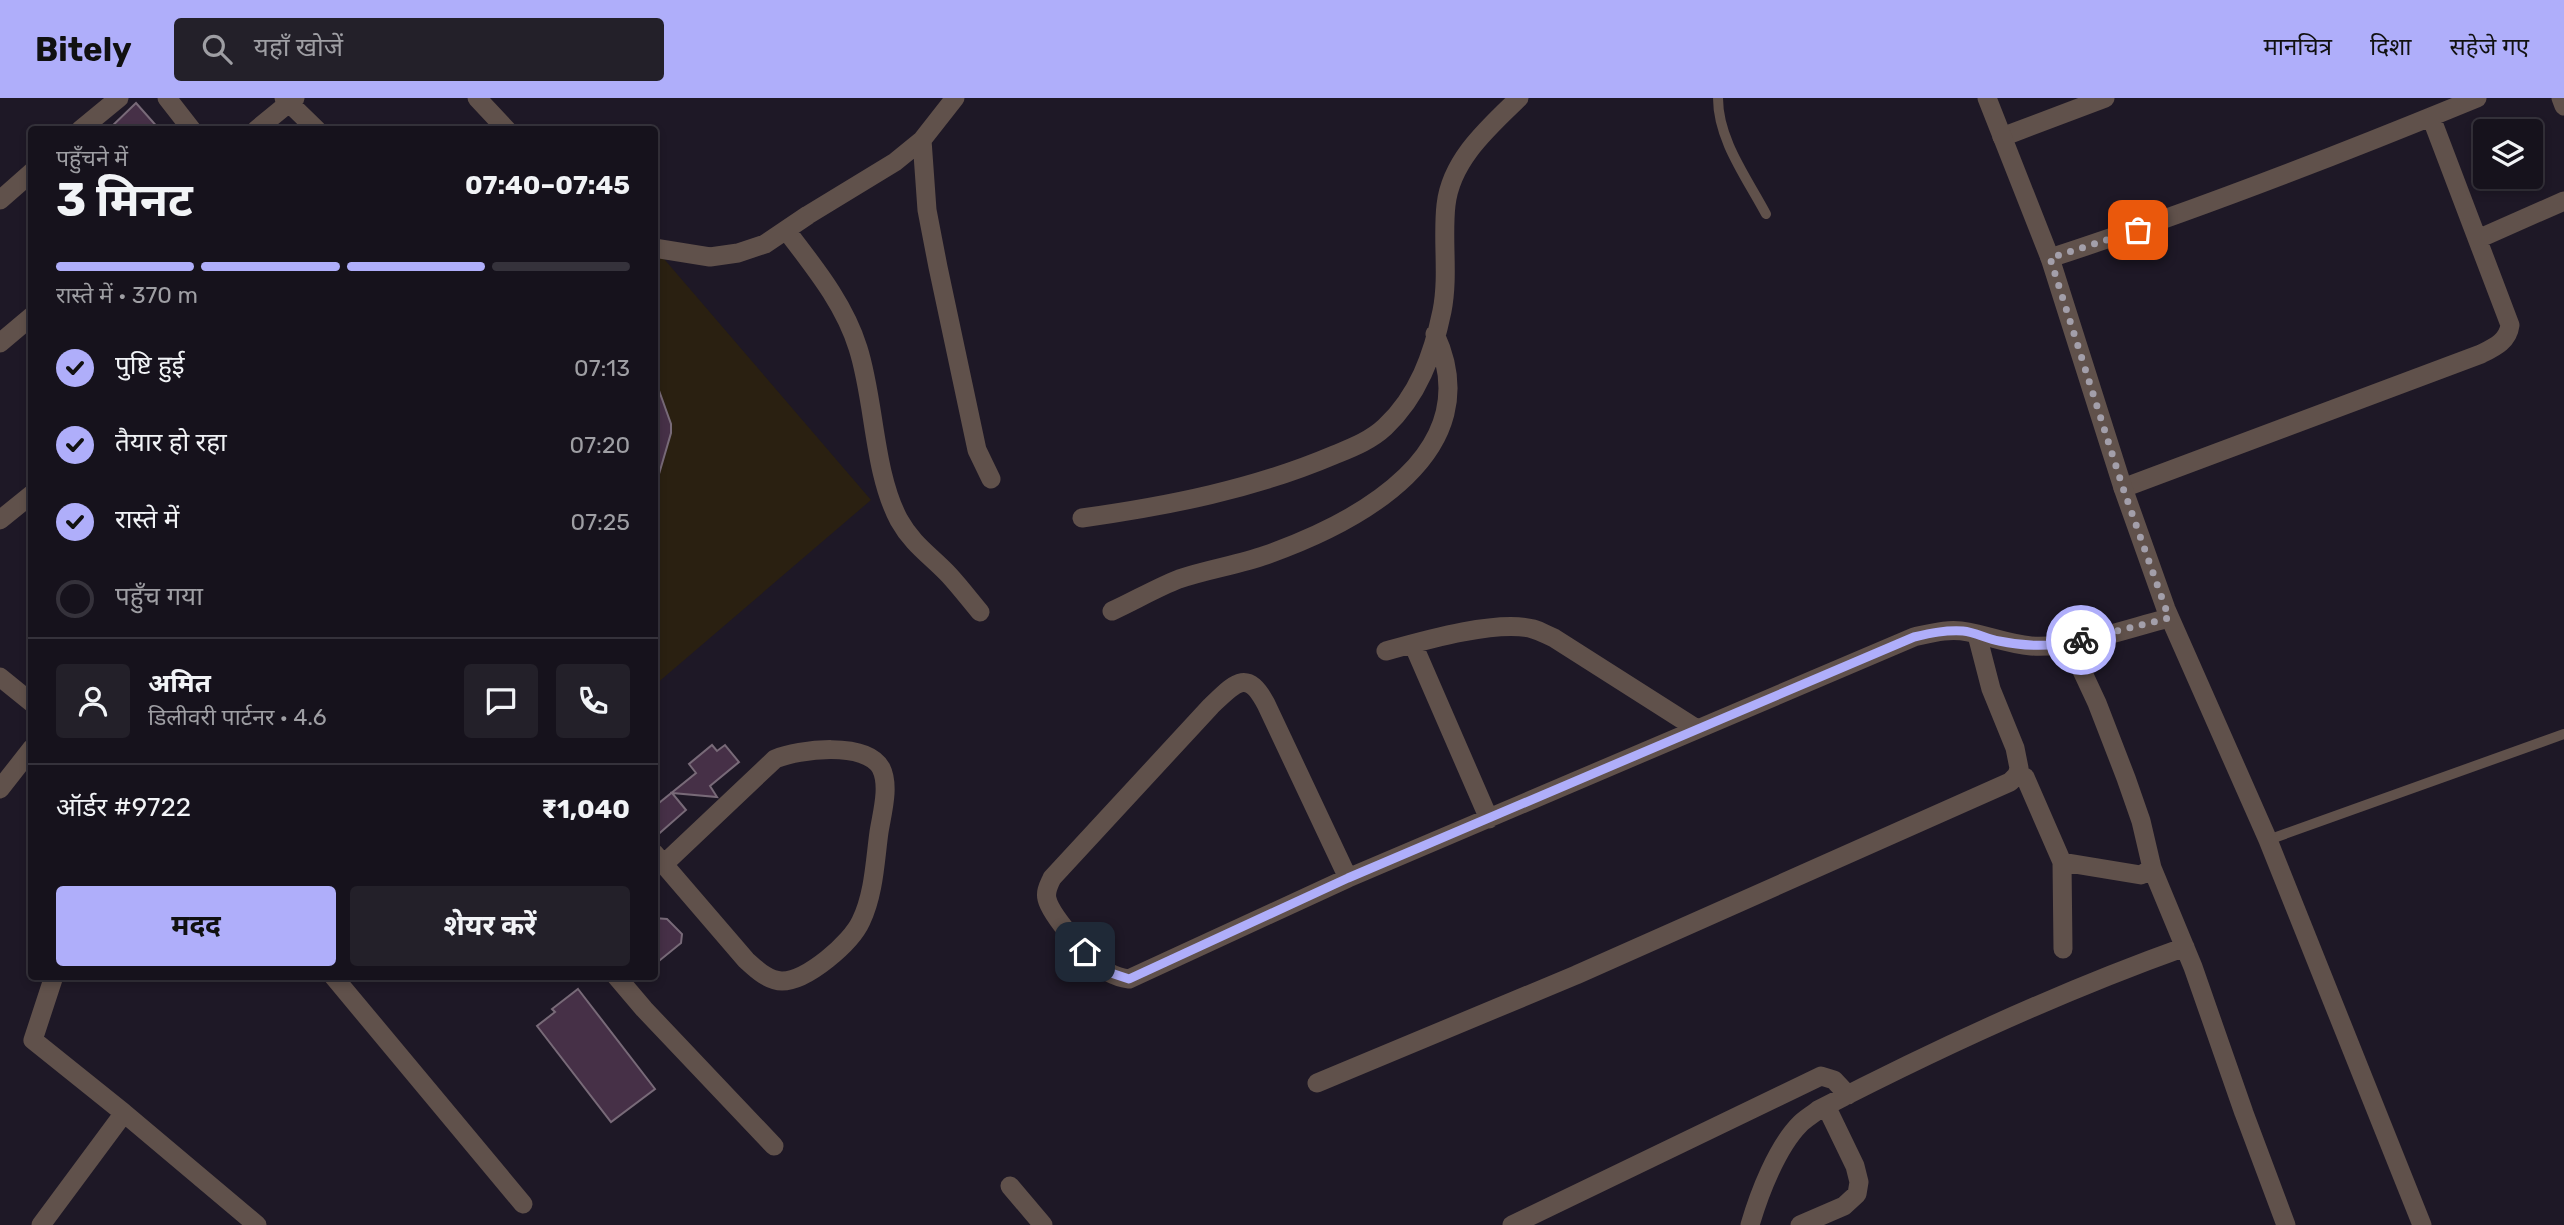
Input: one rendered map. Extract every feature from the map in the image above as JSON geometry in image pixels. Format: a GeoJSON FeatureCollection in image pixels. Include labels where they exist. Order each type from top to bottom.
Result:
{"type":"FeatureCollection","features":[{"type":"Feature","properties":{"kind":"street"},"geometry":{"type":"LineString","coordinates":[[85,126],[119,98]]}},
{"type":"Feature","properties":{"kind":"street"},"geometry":{"type":"LineString","coordinates":[[167,98],[189,126]]}},
{"type":"Feature","properties":{"kind":"street"},"geometry":{"type":"LineString","coordinates":[[477,98],[503,126]]}},
{"type":"Feature","properties":{"kind":"street"},"geometry":{"type":"LineString","coordinates":[[658,249],[709,257],[738,253],[765,244],[870,179],[922,140],[955,98]]}},
{"type":"Feature","properties":{"kind":"street"},"geometry":{"type":"LineString","coordinates":[[1083,518],[1163,507],[1295,472],[1362,443],[1383,429],[1405,406],[1421,381],[1442,310],[1447,266],[1446,205],[1450,182],[1462,159],[1519,98]]}},
{"type":"Feature","properties":{"kind":"street"},"geometry":{"type":"LineString","coordinates":[[1987,98],[2050,258],[2123,488],[2169,618],[2268,840],[2422,1225]]}},
{"type":"Feature","properties":{"kind":"street"},"geometry":{"type":"LineString","coordinates":[[2002,137],[2105,98]]}},
{"type":"Feature","properties":{"kind":"street"},"geometry":{"type":"LineString","coordinates":[[2050,258],[2172,218],[2337,156],[2477,98]]}},
{"type":"Feature","properties":{"kind":"street"},"geometry":{"type":"LineString","coordinates":[[2561,98],[2564,106]]}},
{"type":"Feature","properties":{"kind":"street"},"geometry":{"type":"LineString","coordinates":[[260,126],[289,100],[313,126]]}},
{"type":"Feature","properties":{"kind":"street"},"geometry":{"type":"LineString","coordinates":[[2123,488],[2481,354],[2504,341],[2509,334],[2510,325],[2431,117]]}},
{"type":"Feature","properties":{"kind":"street"},"geometry":{"type":"LineString","coordinates":[[922,140],[927,211],[938,267],[977,450],[991,479]]}},
{"type":"Feature","properties":{"kind":"street"},"geometry":{"type":"LineString","coordinates":[[0,200],[28,176]]}},
{"type":"Feature","properties":{"kind":"street"},"geometry":{"type":"LineString","coordinates":[[2478,239],[2564,201]]}},
{"type":"Feature","properties":{"kind":"street"},"geometry":{"type":"LineString","coordinates":[[786,230],[832,291],[859,349],[887,488],[898,518],[917,545],[949,575],[980,612]]}},
{"type":"Feature","properties":{"kind":"street"},"geometry":{"type":"LineString","coordinates":[[0,342],[28,319]]}},
{"type":"Feature","properties":{"kind":"street"},"geometry":{"type":"LineString","coordinates":[[1112,611],[1177,580],[1265,556],[1337,526],[1399,485],[1426,457],[1437,436],[1448,401],[1449,374],[1435,334]]}},
{"type":"Feature","properties":{"kind":"street"},"geometry":{"type":"LineString","coordinates":[[0,520],[28,497]]}},
{"type":"Feature","properties":{"kind":"street"},"geometry":{"type":"LineString","coordinates":[[1348,878],[1257,687],[1250,682],[1243,682],[1226,691],[1210,706],[1062,867],[1046,888],[1046,898],[1052,910],[1085,952],[1105,971],[1129,979],[1348,878],[1914,637],[1941,631],[1966,631],[1999,641],[2033,646],[2068,643],[2169,618]]}},
{"type":"Feature","properties":{"kind":"street"},"geometry":{"type":"LineString","coordinates":[[1386,651],[1439,636],[1506,627],[1532,629],[1553,638],[1697,729]]}},
{"type":"Feature","properties":{"kind":"street"},"geometry":{"type":"LineString","coordinates":[[1317,1083],[1576,975],[2010,782],[2017,775],[2019,768],[2015,748],[1991,689],[1978,635]]}},
{"type":"Feature","properties":{"kind":"street"},"geometry":{"type":"LineString","coordinates":[[2068,643],[2097,703],[2126,778],[2141,821],[2152,869],[2185,947],[2286,1225]]}},
{"type":"Feature","properties":{"kind":"street"},"geometry":{"type":"LineString","coordinates":[[1413,644],[1489,819]]}},
{"type":"Feature","properties":{"kind":"street"},"geometry":{"type":"LineString","coordinates":[[0,677],[28,700]]}},
{"type":"Feature","properties":{"kind":"street"},"geometry":{"type":"LineString","coordinates":[[811,750],[852,751],[867,755],[882,770],[885,780],[883,807],[870,898],[861,921],[842,945],[810,971],[795,979],[781,982],[764,976],[746,961],[659,858],[775,759],[786,754],[811,750]]}},
{"type":"Feature","properties":{"kind":"street"},"geometry":{"type":"LineString","coordinates":[[0,789],[28,753]]}},
{"type":"Feature","properties":{"kind":"street"},"geometry":{"type":"LineString","coordinates":[[2025,777],[2062,862],[2063,949]]}},
{"type":"Feature","properties":{"kind":"street"},"geometry":{"type":"LineString","coordinates":[[2062,862],[2141,875],[2152,869]]}},
{"type":"Feature","properties":{"kind":"street"},"geometry":{"type":"LineString","coordinates":[[1750,1225],[1756,1203],[1787,1140],[1799,1125],[1826,1106],[1956,1043],[2114,972],[2185,947]]}},
{"type":"Feature","properties":{"kind":"street"},"geometry":{"type":"LineString","coordinates":[[53,980],[33,1040],[257,1225]]}},
{"type":"Feature","properties":{"kind":"street"},"geometry":{"type":"LineString","coordinates":[[336,980],[523,1204]]}},
{"type":"Feature","properties":{"kind":"street"},"geometry":{"type":"LineString","coordinates":[[619,980],[774,1146]]}},
{"type":"Feature","properties":{"kind":"street"},"geometry":{"type":"LineString","coordinates":[[1513,1225],[1821,1076],[1834,1080],[1847,1095]]}},
{"type":"Feature","properties":{"kind":"street"},"geometry":{"type":"LineString","coordinates":[[1800,1225],[1844,1206],[1857,1194],[1860,1182],[1826,1106]]}},
{"type":"Feature","properties":{"kind":"street"},"geometry":{"type":"LineString","coordinates":[[46,1223],[124,1113]]}},
{"type":"Feature","properties":{"kind":"street"},"geometry":{"type":"LineString","coordinates":[[1010,1186],[1043,1225]]}},
{"type":"Feature","properties":{"kind":"lane"},"geometry":{"type":"LineString","coordinates":[[1718,98],[1718,116],[1725,136],[1766,214]]}},
{"type":"Feature","properties":{"kind":"lane"},"geometry":{"type":"LineString","coordinates":[[2268,840],[2564,734]]}},
{"type":"Feature","properties":{"kind":"shaded area"},"geometry":{"type":"Polygon","coordinates":[[[658,254],[871,500],[658,682],[658,254]]]}},
{"type":"Feature","properties":{"kind":"building"},"geometry":{"type":"Polygon","coordinates":[[[136,103],[156,126],[112,126],[136,103]]]}},
{"type":"Feature","properties":{"kind":"building"},"geometry":{"type":"Polygon","coordinates":[[[658,388],[671,424],[671,433],[659,474],[658,388]]]}},
{"type":"Feature","properties":{"kind":"building"},"geometry":{"type":"Polygon","coordinates":[[[712,745],[717,751],[725,745],[739,762],[710,786],[717,797],[672,793],[686,810],[658,834],[658,804],[696,773],[689,764],[712,745]]]}},
{"type":"Feature","properties":{"kind":"building"},"geometry":{"type":"Polygon","coordinates":[[[658,918],[667,919],[682,934],[681,943],[658,962],[658,918]]]}},
{"type":"Feature","properties":{"kind":"building"},"geometry":{"type":"Polygon","coordinates":[[[578,989],[655,1089],[611,1122],[537,1026],[555,1012],[552,1009],[578,989]]]}},
{"type":"Feature","properties":{"kind":"way so far"},"geometry":{"type":"LineString","coordinates":[[2081,640],[2169,618],[2123,488],[2050,258],[2138,230]]}},
{"type":"Feature","properties":{"kind":"route"},"geometry":{"type":"LineString","coordinates":[[1085,952],[1105,971],[1117,977],[1129,979],[1137,976],[1348,878],[1914,637],[1941,631],[1966,631],[1999,641],[2033,646],[2062,645],[2081,640]]}}]}
